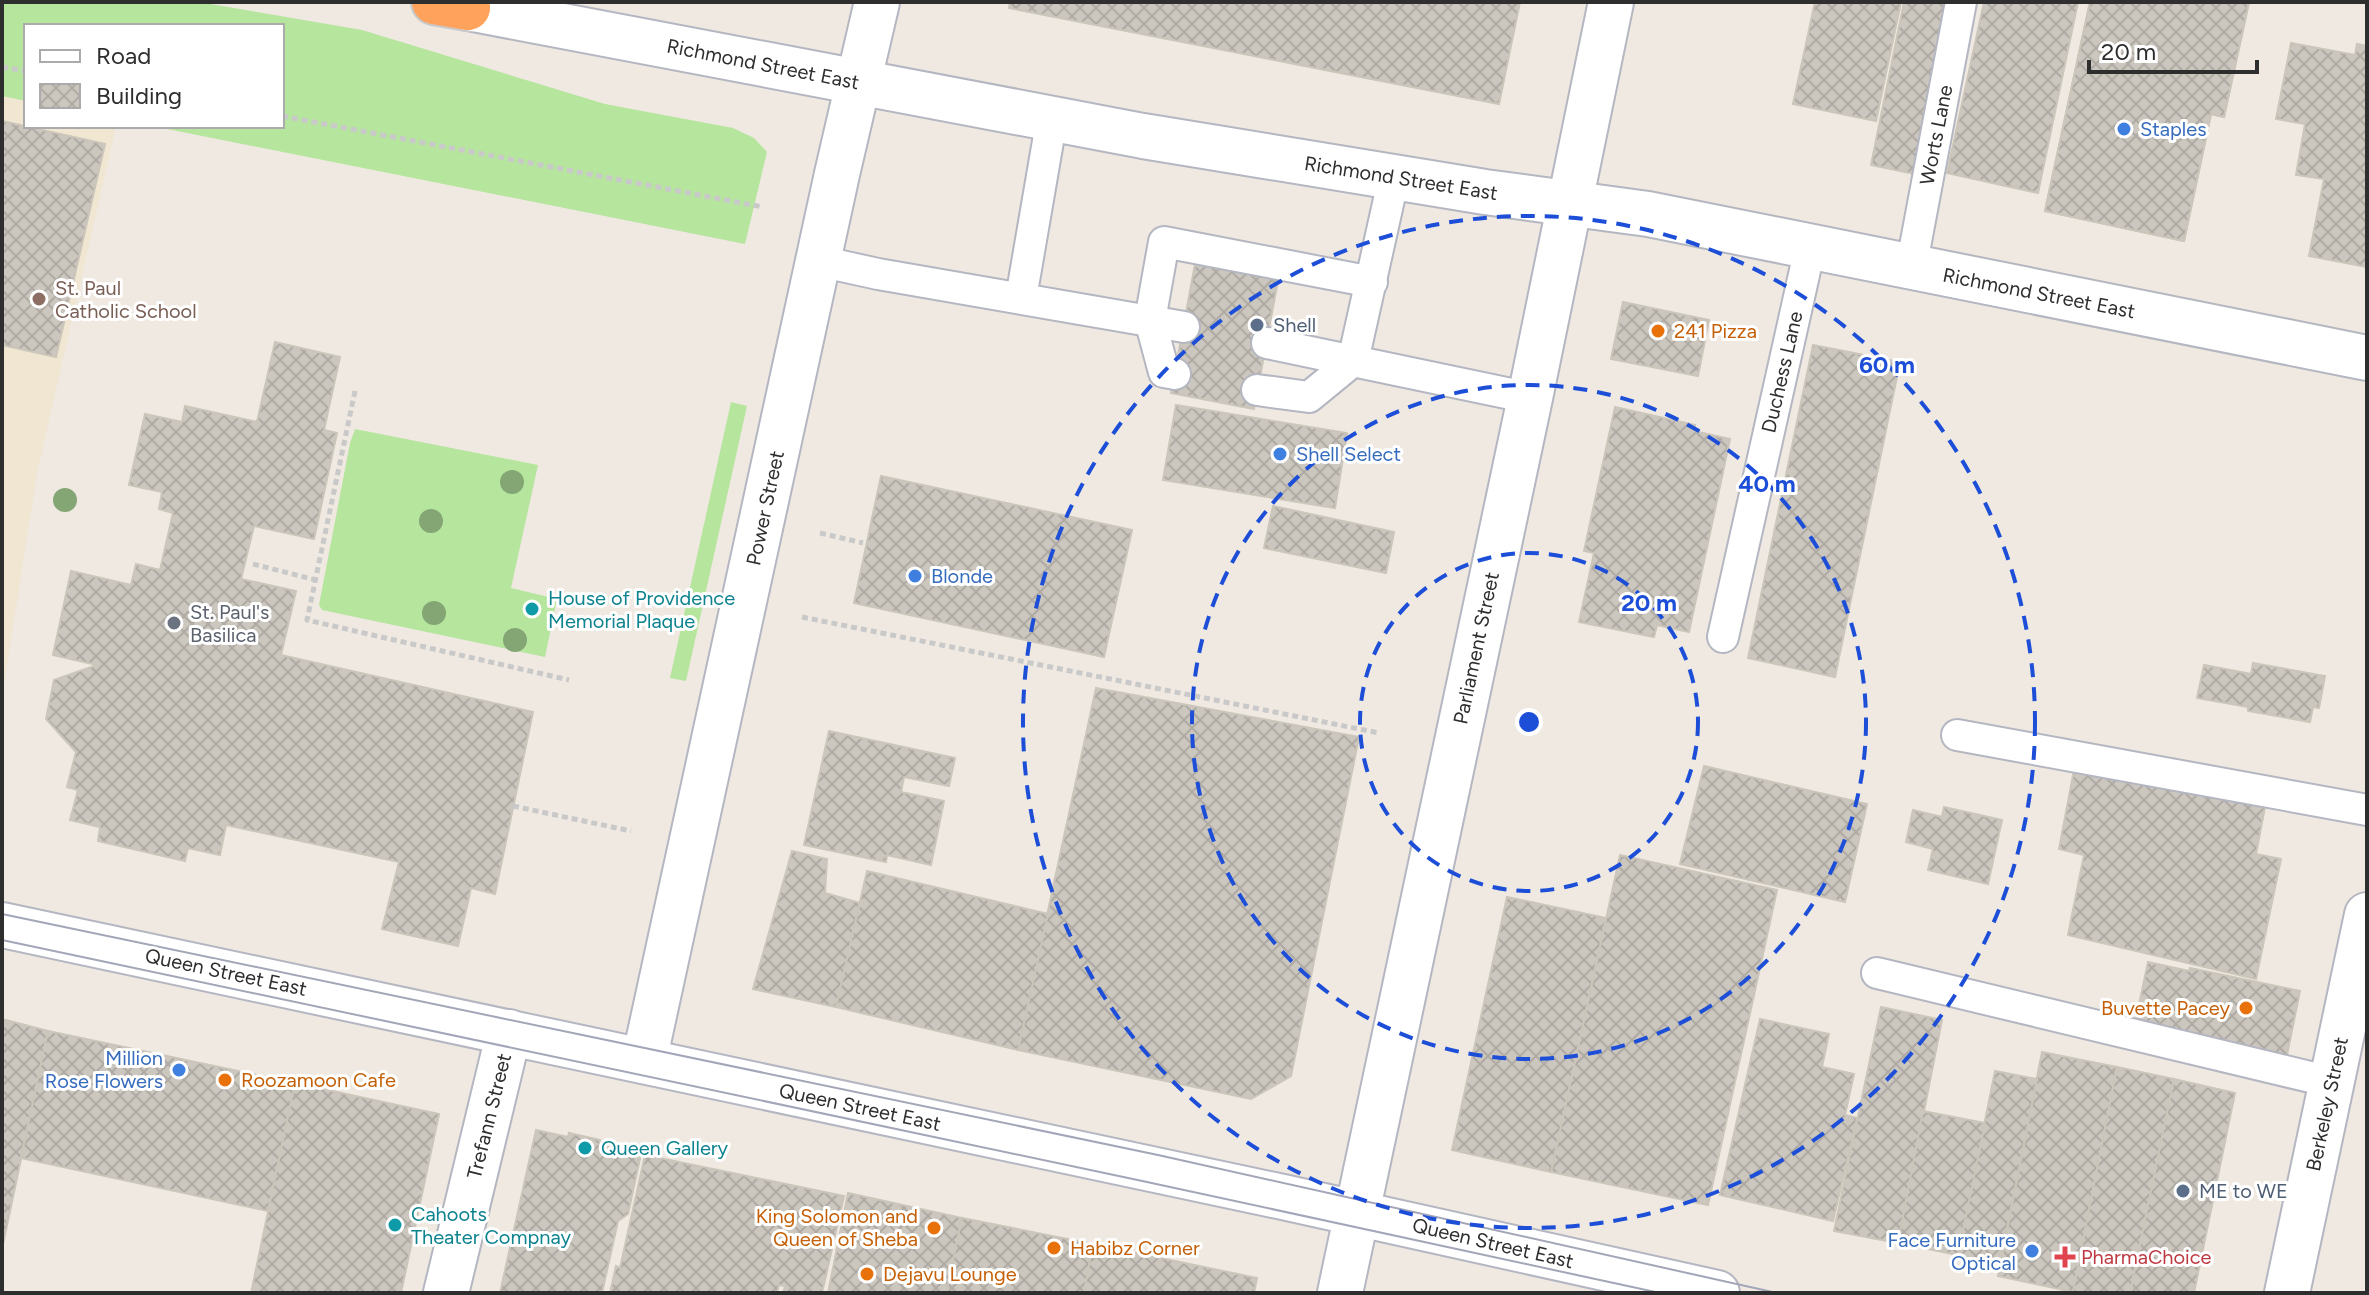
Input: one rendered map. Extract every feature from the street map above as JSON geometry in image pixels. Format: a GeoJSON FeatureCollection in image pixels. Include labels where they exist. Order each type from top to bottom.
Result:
{"type":"FeatureCollection","features":[{"type":"Feature","properties":{"kind":"main road","name":"Power Street"},"geometry":{"type":"LineString","coordinates":[[644,1061],[877,2]]}},
{"type":"Feature","properties":{"kind":"main road","name":"Parliament Street"},"geometry":{"type":"LineString","coordinates":[[1340,1293],[1611,2]]}},
{"type":"Feature","properties":{"kind":"main road","name":"Richmond Street East"},"geometry":{"type":"LineString","coordinates":[[451,5],[1143,136],[1648,214],[2367,358]]}},
{"type":"Feature","properties":{"kind":"main road","name":"Berkeley Street"},"geometry":{"type":"LineString","coordinates":[[2287,1293],[2331,1082],[2354,1041],[2367,915]]}},
{"type":"Feature","properties":{"kind":"main road","name":"Queen Street East"},"geometry":{"type":"LineString","coordinates":[[2,925],[1717,1293]]}},
{"type":"Feature","properties":{"kind":"main road","name":"Trefann Street"},"geometry":{"type":"LineString","coordinates":[[446,1293],[509,1032]]}},
{"type":"Feature","properties":{"kind":"lane","name":"Worts Lane"},"geometry":{"type":"LineString","coordinates":[[1911,268],[1961,2]]}},
{"type":"Feature","properties":{"kind":"lane"},"geometry":{"type":"LineString","coordinates":[[1021,298],[1052,118]]}},
{"type":"Feature","properties":{"kind":"lane"},"geometry":{"type":"LineString","coordinates":[[1257,390],[1309,397],[1353,361],[1394,177]]}},
{"type":"Feature","properties":{"kind":"lane"},"geometry":{"type":"LineString","coordinates":[[1175,374],[1164,372],[1150,320],[1164,242],[1372,282]]}},
{"type":"Feature","properties":{"kind":"lane","name":"Duchess Lane"},"geometry":{"type":"LineString","coordinates":[[1723,637],[1810,248]]}},
{"type":"Feature","properties":{"kind":"lane"},"geometry":{"type":"LineString","coordinates":[[819,261],[1184,327]]}},
{"type":"Feature","properties":{"kind":"lane"},"geometry":{"type":"LineString","coordinates":[[1267,343],[1530,398]]}},
{"type":"Feature","properties":{"kind":"lane"},"geometry":{"type":"LineString","coordinates":[[1957,735],[2367,810]]}},
{"type":"Feature","properties":{"kind":"lane"},"geometry":{"type":"LineString","coordinates":[[1877,973],[2331,1082]]}},
{"type":"Feature","properties":{"kind":"path"},"geometry":{"type":"LineString","coordinates":[[2,67],[24,71]]}},
{"type":"Feature","properties":{"kind":"path"},"geometry":{"type":"LineString","coordinates":[[284,116],[763,207]]}},
{"type":"Feature","properties":{"kind":"path"},"geometry":{"type":"LineString","coordinates":[[355,391],[307,620],[569,680]]}},
{"type":"Feature","properties":{"kind":"path"},"geometry":{"type":"LineString","coordinates":[[820,533],[863,543]]}},
{"type":"Feature","properties":{"kind":"path"},"geometry":{"type":"LineString","coordinates":[[253,564],[316,580]]}},
{"type":"Feature","properties":{"kind":"path"},"geometry":{"type":"LineString","coordinates":[[802,617],[1379,733]]}},
{"type":"Feature","properties":{"kind":"path"},"geometry":{"type":"LineString","coordinates":[[513,806],[631,831]]}},
{"type":"Feature","properties":{"kind":"shaded area","name":"St. Paul Catholic School"},"geometry":{"type":"Polygon","coordinates":[[[2,96],[24,101],[24,128],[116,128],[37,473],[2,697],[2,96]]]}},
{"type":"Feature","properties":{"kind":"green space"},"geometry":{"type":"Polygon","coordinates":[[[2,2],[199,2],[362,30],[605,104],[733,128],[754,138],[767,152],[745,244],[162,128],[284,128],[284,24],[24,24],[24,101],[2,96],[2,2]]]}},
{"type":"Feature","properties":{"kind":"green space"},"geometry":{"type":"Polygon","coordinates":[[[731,402],[747,406],[686,681],[670,678],[731,402]]]}},
{"type":"Feature","properties":{"kind":"green space"},"geometry":{"type":"Polygon","coordinates":[[[355,429],[538,465],[511,588],[557,599],[545,657],[322,610],[319,605],[355,429]]]}},
{"type":"Feature","properties":{"kind":"building"},"geometry":{"type":"Polygon","coordinates":[[[1010,2],[1520,2],[1499,104],[1009,8],[1010,2]]]}},
{"type":"Feature","properties":{"kind":"building"},"geometry":{"type":"Polygon","coordinates":[[[1815,2],[1901,2],[1876,121],[1793,104],[1815,2]]]}},
{"type":"Feature","properties":{"kind":"building"},"geometry":{"type":"Polygon","coordinates":[[[1904,2],[1958,2],[1920,175],[1871,165],[1904,2]]]}},
{"type":"Feature","properties":{"kind":"building"},"geometry":{"type":"Polygon","coordinates":[[[1984,2],[2078,2],[2038,193],[1947,173],[1984,2]]]}},
{"type":"Feature","properties":{"kind":"building"},"geometry":{"type":"Polygon","coordinates":[[[2090,2],[2249,2],[2224,117],[2211,114],[2184,241],[2045,211],[2090,2]]]}},
{"type":"Feature","properties":{"kind":"building"},"geometry":{"type":"Polygon","coordinates":[[[2090,2],[2249,2],[2224,117],[2211,114],[2184,241],[2045,211],[2090,2]]]}},
{"type":"Feature","properties":{"kind":"building"},"geometry":{"type":"Polygon","coordinates":[[[2291,43],[2355,55],[2357,44],[2367,46],[2367,267],[2309,256],[2324,179],[2296,175],[2305,124],[2276,119],[2291,43]]]}},
{"type":"Feature","properties":{"kind":"building"},"geometry":{"type":"Polygon","coordinates":[[[2,121],[105,144],[56,357],[2,345],[2,121]]]}},
{"type":"Feature","properties":{"kind":"building"},"geometry":{"type":"Polygon","coordinates":[[[1196,259],[1279,275],[1254,409],[1171,393],[1196,259]]]}},
{"type":"Feature","properties":{"kind":"building"},"geometry":{"type":"Polygon","coordinates":[[[1623,302],[1709,320],[1698,376],[1611,359],[1623,302]]]}},
{"type":"Feature","properties":{"kind":"building","name":"St. Paul's Basilica"},"geometry":{"type":"Polygon","coordinates":[[[275,342],[340,357],[324,430],[337,433],[314,539],[254,526],[241,579],[296,591],[281,655],[533,712],[495,894],[471,888],[458,946],[382,929],[399,862],[226,825],[220,855],[188,848],[185,861],[98,841],[100,827],[70,820],[78,790],[67,787],[76,752],[46,719],[54,680],[97,665],[53,655],[71,571],[131,585],[136,564],[160,570],[173,513],[159,509],[162,492],[129,485],[145,414],[182,422],[185,406],[257,422],[275,342]]]}},
{"type":"Feature","properties":{"kind":"building"},"geometry":{"type":"Polygon","coordinates":[[[1813,345],[1900,362],[1835,677],[1748,658],[1813,345]]]}},
{"type":"Feature","properties":{"kind":"building"},"geometry":{"type":"Polygon","coordinates":[[[1176,405],[1347,433],[1335,508],[1163,480],[1176,405]]]}},
{"type":"Feature","properties":{"kind":"building"},"geometry":{"type":"Polygon","coordinates":[[[1615,407],[1695,425],[1694,431],[1730,439],[1689,632],[1657,625],[1654,637],[1579,622],[1594,553],[1584,551],[1615,407]]]}},
{"type":"Feature","properties":{"kind":"building"},"geometry":{"type":"Polygon","coordinates":[[[881,476],[1132,530],[1104,657],[854,603],[881,476]]]}},
{"type":"Feature","properties":{"kind":"building"},"geometry":{"type":"Polygon","coordinates":[[[1273,506],[1394,532],[1386,573],[1264,548],[1273,506]]]}},
{"type":"Feature","properties":{"kind":"building"},"geometry":{"type":"Polygon","coordinates":[[[2253,663],[2325,676],[2319,708],[2313,707],[2310,722],[2197,698],[2204,665],[2251,674],[2253,663]]]}},
{"type":"Feature","properties":{"kind":"building"},"geometry":{"type":"Polygon","coordinates":[[[1096,688],[1359,737],[1291,1076],[1251,1099],[1018,1050],[1096,688]]]}},
{"type":"Feature","properties":{"kind":"building"},"geometry":{"type":"Polygon","coordinates":[[[829,731],[955,758],[949,786],[904,777],[901,792],[944,801],[931,865],[887,855],[886,862],[804,845],[829,731]]]}},
{"type":"Feature","properties":{"kind":"building"},"geometry":{"type":"Polygon","coordinates":[[[1704,766],[1867,804],[1845,902],[1680,864],[1704,766]]]}},
{"type":"Feature","properties":{"kind":"building"},"geometry":{"type":"Polygon","coordinates":[[[2074,770],[2265,807],[2256,854],[2281,859],[2256,979],[2068,935],[2084,855],[2059,849],[2074,770]]]}},
{"type":"Feature","properties":{"kind":"building"},"geometry":{"type":"Polygon","coordinates":[[[1944,807],[2002,820],[1988,884],[1928,870],[1933,849],[1906,842],[1913,810],[1942,817],[1944,807]]]}},
{"type":"Feature","properties":{"kind":"building"},"geometry":{"type":"Polygon","coordinates":[[[792,851],[827,859],[825,893],[860,903],[836,1007],[753,989],[792,851]]]}},
{"type":"Feature","properties":{"kind":"building"},"geometry":{"type":"Polygon","coordinates":[[[1620,855],[1777,890],[1708,1205],[1551,1172],[1620,855]]]}},
{"type":"Feature","properties":{"kind":"building"},"geometry":{"type":"Polygon","coordinates":[[[867,871],[1048,914],[1018,1050],[836,1007],[867,871]]]}},
{"type":"Feature","properties":{"kind":"building"},"geometry":{"type":"Polygon","coordinates":[[[1507,897],[1606,918],[1551,1172],[1452,1150],[1507,897]]]}},
{"type":"Feature","properties":{"kind":"building"},"geometry":{"type":"Polygon","coordinates":[[[2148,962],[2300,991],[2285,1065],[2135,1024],[2148,962]]]}},
{"type":"Feature","properties":{"kind":"building"},"geometry":{"type":"Polygon","coordinates":[[[1881,1007],[1942,1020],[1898,1243],[1834,1231],[1881,1007]]]}},
{"type":"Feature","properties":{"kind":"building"},"geometry":{"type":"Polygon","coordinates":[[[2,1019],[48,1031],[2,1249],[2,1019]]]}},
{"type":"Feature","properties":{"kind":"building"},"geometry":{"type":"Polygon","coordinates":[[[1760,1019],[1829,1034],[1822,1067],[1854,1074],[1845,1115],[1857,1118],[1833,1221],[1720,1195],[1760,1019]]]}},
{"type":"Feature","properties":{"kind":"building"},"geometry":{"type":"Polygon","coordinates":[[[48,1031],[295,1083],[268,1211],[21,1158],[48,1031]]]}},
{"type":"Feature","properties":{"kind":"building"},"geometry":{"type":"Polygon","coordinates":[[[2042,1052],[2117,1067],[2073,1292],[1998,1276],[2042,1052]]]}},
{"type":"Feature","properties":{"kind":"building"},"geometry":{"type":"Polygon","coordinates":[[[2117,1067],[2174,1079],[2130,1293],[2073,1292],[2117,1067]]]}},
{"type":"Feature","properties":{"kind":"building"},"geometry":{"type":"Polygon","coordinates":[[[1995,1071],[2037,1079],[2000,1263],[1958,1255],[1995,1071]]]}},
{"type":"Feature","properties":{"kind":"building","name":"ME to WE"},"geometry":{"type":"Polygon","coordinates":[[[2174,1079],[2235,1093],[2194,1293],[2130,1293],[2174,1079]]]}},
{"type":"Feature","properties":{"kind":"building"},"geometry":{"type":"Polygon","coordinates":[[[295,1083],[439,1114],[401,1293],[251,1293],[295,1083]]]}},
{"type":"Feature","properties":{"kind":"building"},"geometry":{"type":"Polygon","coordinates":[[[1923,1111],[1985,1123],[1958,1255],[1898,1243],[1923,1111]]]}},
{"type":"Feature","properties":{"kind":"building"},"geometry":{"type":"Polygon","coordinates":[[[536,1130],[600,1140],[599,1145],[641,1154],[628,1214],[618,1221],[602,1293],[500,1293],[536,1130]]]}},
{"type":"Feature","properties":{"kind":"building"},"geometry":{"type":"Polygon","coordinates":[[[645,1155],[844,1196],[822,1293],[783,1293],[785,1286],[779,1285],[777,1293],[610,1293],[616,1266],[620,1268],[645,1155]]]}},
{"type":"Feature","properties":{"kind":"building"},"geometry":{"type":"Polygon","coordinates":[[[848,1193],[962,1218],[946,1293],[828,1293],[848,1193]]]}},
{"type":"Feature","properties":{"kind":"building"},"geometry":{"type":"Polygon","coordinates":[[[962,1218],[1093,1244],[1084,1293],[946,1293],[962,1218]]]}},
{"type":"Feature","properties":{"kind":"building"},"geometry":{"type":"Polygon","coordinates":[[[1093,1244],[1257,1278],[1254,1293],[1084,1293],[1093,1244]]]}},
{"type":"Feature","properties":{"kind":"tram line"},"geometry":{"type":"LineString","coordinates":[[2,914],[1158,1155],[1777,1293]]}},
{"type":"Feature","properties":{"kind":"tram line"},"geometry":{"type":"LineString","coordinates":[[2,940],[1660,1293]]}},
{"type":"Feature","properties":{"kind":"place","name":"Staples"},"geometry":{"type":"Point","coordinates":[2124,129]}},
{"type":"Feature","properties":{"kind":"place","name":"St. Paul Catholic School"},"geometry":{"type":"Point","coordinates":[39,299]}},
{"type":"Feature","properties":{"kind":"place","name":"Shell"},"geometry":{"type":"Point","coordinates":[1257,325]}},
{"type":"Feature","properties":{"kind":"place","name":"241 Pizza"},"geometry":{"type":"Point","coordinates":[1658,331]}},
{"type":"Feature","properties":{"kind":"place","name":"Shell Select"},"geometry":{"type":"Point","coordinates":[1280,454]}},
{"type":"Feature","properties":{"kind":"place","name":"Blonde"},"geometry":{"type":"Point","coordinates":[915,576]}},
{"type":"Feature","properties":{"kind":"place","name":"House of Providence Memorial Plaque"},"geometry":{"type":"Point","coordinates":[532,609]}},
{"type":"Feature","properties":{"kind":"place","name":"St. Paul's Basilica"},"geometry":{"type":"Point","coordinates":[174,623]}},
{"type":"Feature","properties":{"kind":"place","name":"Buvette Pacey"},"geometry":{"type":"Point","coordinates":[2246,1008]}},
{"type":"Feature","properties":{"kind":"place","name":"Million Rose Flowers"},"geometry":{"type":"Point","coordinates":[179,1070]}},
{"type":"Feature","properties":{"kind":"place","name":"Roozamoon Cafe"},"geometry":{"type":"Point","coordinates":[225,1080]}},
{"type":"Feature","properties":{"kind":"place","name":"Queen Gallery"},"geometry":{"type":"Point","coordinates":[585,1148]}},
{"type":"Feature","properties":{"kind":"place","name":"ME to WE"},"geometry":{"type":"Point","coordinates":[2183,1191]}},
{"type":"Feature","properties":{"kind":"place","name":"Cahoots Theater Compnay"},"geometry":{"type":"Point","coordinates":[395,1225]}},
{"type":"Feature","properties":{"kind":"place","name":"King Solomon and Queen of Sheba"},"geometry":{"type":"Point","coordinates":[934,1228]}},
{"type":"Feature","properties":{"kind":"place","name":"Habibz Corner"},"geometry":{"type":"Point","coordinates":[1054,1248]}},
{"type":"Feature","properties":{"kind":"place","name":"Face Furniture Optical"},"geometry":{"type":"Point","coordinates":[2032,1251]}},
{"type":"Feature","properties":{"kind":"place","name":"PharmaChoice"},"geometry":{"type":"Point","coordinates":[2065,1257]}},
{"type":"Feature","properties":{"kind":"place","name":"Dejavu Lounge"},"geometry":{"type":"Point","coordinates":[867,1274]}}]}
